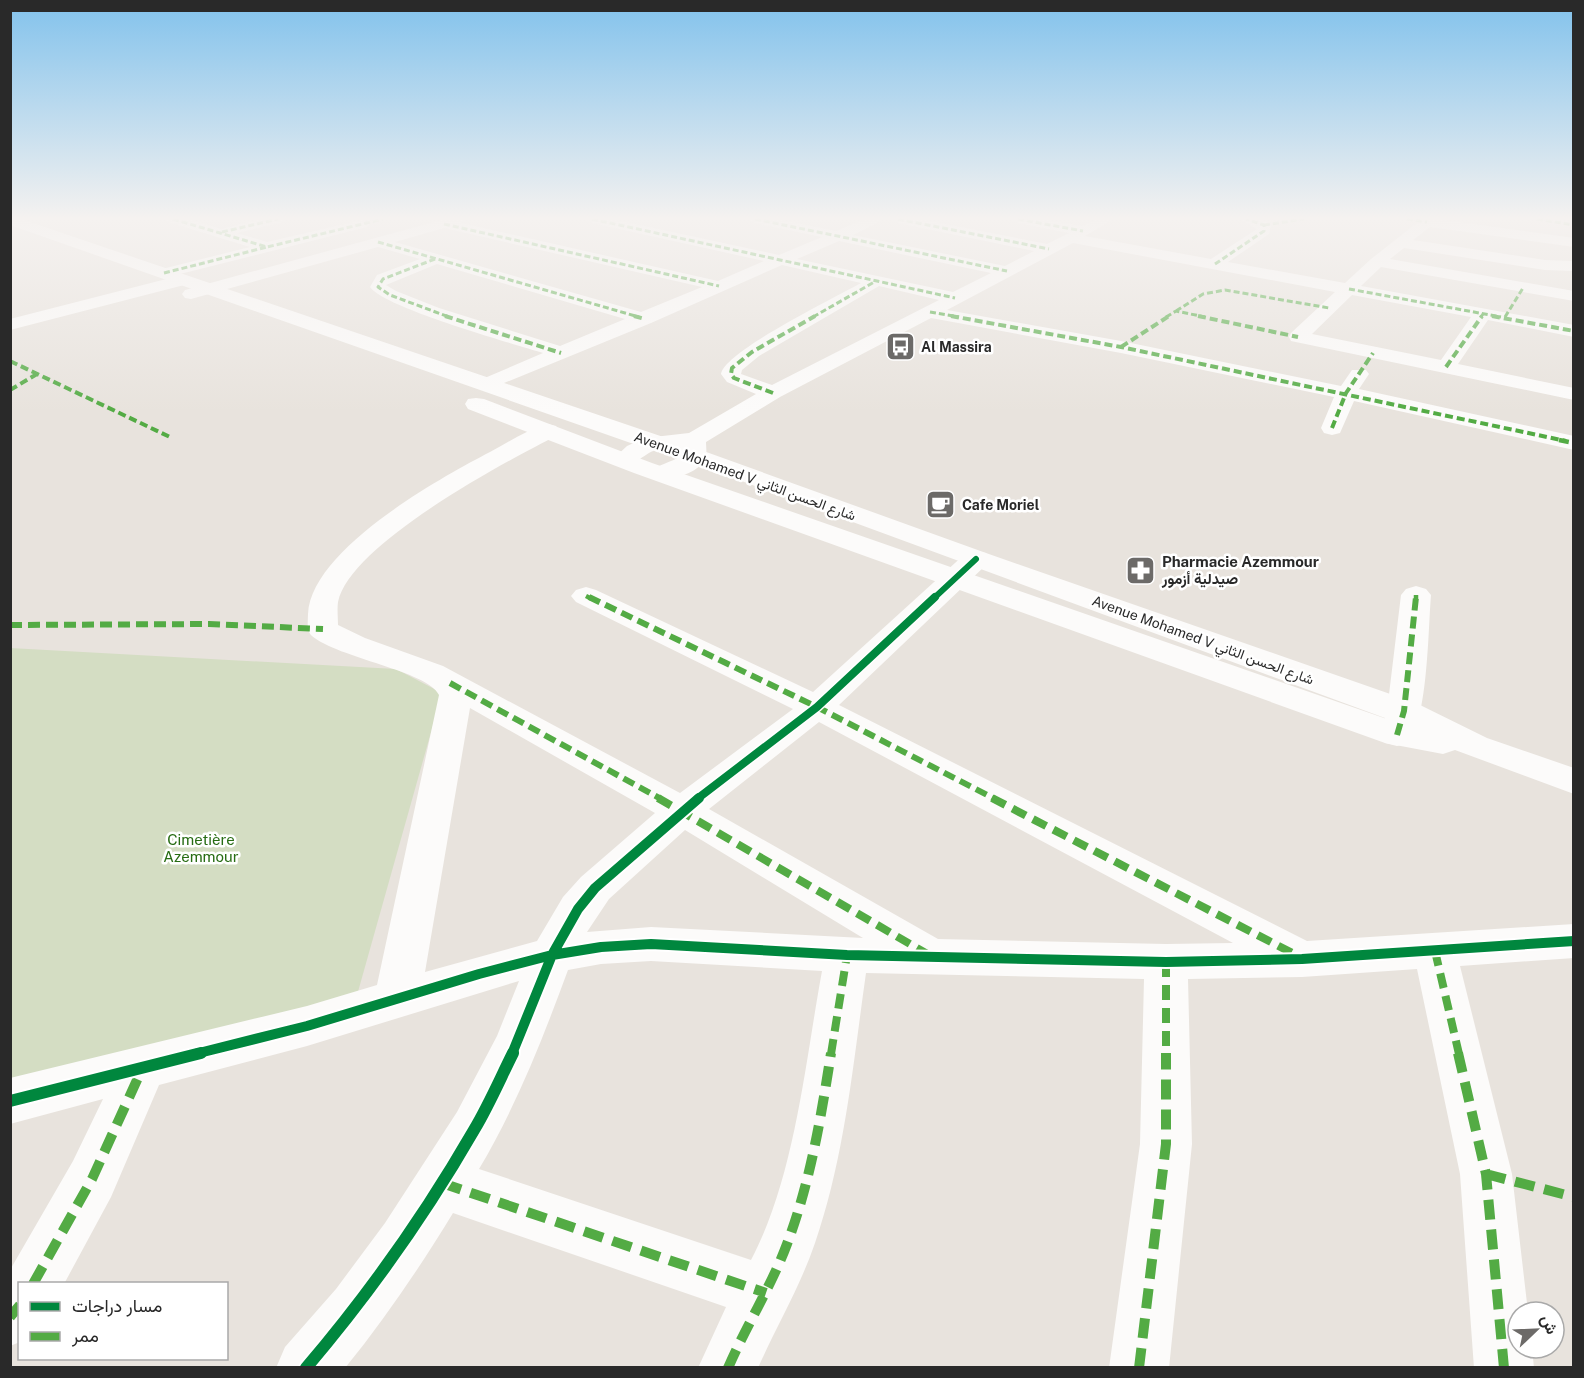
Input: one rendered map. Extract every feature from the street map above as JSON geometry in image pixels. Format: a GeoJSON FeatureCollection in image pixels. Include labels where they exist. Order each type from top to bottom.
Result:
{"type":"FeatureCollection","features":[{"type":"Feature","properties":{"kind":"street"},"geometry":{"type":"LineString","coordinates":[[10,325],[185,283]]}},
{"type":"Feature","properties":{"kind":"street"},"geometry":{"type":"LineString","coordinates":[[379,283],[378,287],[390,295],[424,309],[561,353]]}},
{"type":"Feature","properties":{"kind":"street"},"geometry":{"type":"LineString","coordinates":[[518,283],[645,319]]}},
{"type":"Feature","properties":{"kind":"street"},"geometry":{"type":"LineString","coordinates":[[707,283],[719,286]]}},
{"type":"Feature","properties":{"kind":"street"},"geometry":{"type":"LineString","coordinates":[[487,384],[725,283]]}},
{"type":"Feature","properties":{"kind":"street"},"geometry":{"type":"LineString","coordinates":[[773,393],[734,378],[731,374],[732,368],[739,360],[780,335],[872,283]]}},
{"type":"Feature","properties":{"kind":"street"},"geometry":{"type":"LineString","coordinates":[[887,283],[955,298]]}},
{"type":"Feature","properties":{"kind":"street"},"geometry":{"type":"LineString","coordinates":[[662,473],[682,467],[694,448],[773,393],[983,283]]}},
{"type":"Feature","properties":{"kind":"street"},"geometry":{"type":"LineString","coordinates":[[1318,283],[1574,331]]}},
{"type":"Feature","properties":{"kind":"street"},"geometry":{"type":"LineString","coordinates":[[1355,283],[1298,338],[1574,394]]}},
{"type":"Feature","properties":{"kind":"street"},"geometry":{"type":"LineString","coordinates":[[1496,283],[1574,296]]}},
{"type":"Feature","properties":{"kind":"street","name":"Avenue Mohamed V شارع الحسن الثاني"},"geometry":{"type":"LineString","coordinates":[[182,284],[425,384]]}},
{"type":"Feature","properties":{"kind":"street","name":"Avenue Mohamed V شارع الحسن الثاني"},"geometry":{"type":"LineString","coordinates":[[182,284],[487,384],[653,443],[676,449],[694,448],[966,568]]}},
{"type":"Feature","properties":{"kind":"street"},"geometry":{"type":"LineString","coordinates":[[1505,317],[1522,288]]}},
{"type":"Feature","properties":{"kind":"street"},"geometry":{"type":"LineString","coordinates":[[930,312],[1121,347],[1574,443]]}},
{"type":"Feature","properties":{"kind":"street"},"geometry":{"type":"LineString","coordinates":[[1446,367],[1483,314]]}},
{"type":"Feature","properties":{"kind":"street"},"geometry":{"type":"LineString","coordinates":[[1332,428],[1346,393],[1373,353]]}},
{"type":"Feature","properties":{"kind":"street","name":"Avenue Mohamed V شارع الحسن الثاني"},"geometry":{"type":"LineString","coordinates":[[459,397],[624,460],[966,568],[1400,723],[1475,746],[1574,782]]}},
{"type":"Feature","properties":{"kind":"street"},"geometry":{"type":"LineString","coordinates":[[548,432],[450,484],[414,508],[359,551],[336,576],[323,598],[320,610],[322,629],[354,645],[450,682],[682,811],[934,958]]}},
{"type":"Feature","properties":{"kind":"street"},"geometry":{"type":"LineString","coordinates":[[624,460],[635,451],[653,443]]}},
{"type":"Feature","properties":{"kind":"street"},"geometry":{"type":"LineString","coordinates":[[306,1368],[356,1310],[442,1183],[475,1129],[518,1042],[552,955],[578,909],[596,888],[682,811],[817,707],[966,568]]}},
{"type":"Feature","properties":{"kind":"street"},"geometry":{"type":"LineString","coordinates":[[1400,723],[1416,595]]}},
{"type":"Feature","properties":{"kind":"street"},"geometry":{"type":"LineString","coordinates":[[586,596],[817,707],[1302,959]]}},
{"type":"Feature","properties":{"kind":"street"},"geometry":{"type":"LineString","coordinates":[[397,1000],[429,823],[455,705],[456,695],[450,682]]}},
{"type":"Feature","properties":{"kind":"street"},"geometry":{"type":"LineString","coordinates":[[10,1101],[142,1070],[307,1026],[479,974],[552,955],[601,947],[651,944],[847,955],[1166,962],[1302,959],[1574,941]]}},
{"type":"Feature","properties":{"kind":"street"},"geometry":{"type":"LineString","coordinates":[[1435,951],[1486,1174],[1504,1368]]}},
{"type":"Feature","properties":{"kind":"street"},"geometry":{"type":"LineString","coordinates":[[728,1368],[766,1293],[787,1243],[805,1181],[817,1131],[847,955]]}},
{"type":"Feature","properties":{"kind":"street"},"geometry":{"type":"LineString","coordinates":[[1139,1368],[1166,1144],[1166,962]]}},
{"type":"Feature","properties":{"kind":"street"},"geometry":{"type":"LineString","coordinates":[[34,1282],[92,1179],[142,1070]]}},
{"type":"Feature","properties":{"kind":"street"},"geometry":{"type":"LineString","coordinates":[[442,1183],[766,1293]]}},
{"type":"Feature","properties":{"kind":"green space","name":"Cimetière Azemmour"},"geometry":{"type":"Polygon","coordinates":[[[10,648],[396,669],[442,693],[352,1013],[11,1096],[10,648]]]}},
{"type":"Feature","properties":{"kind":"marked path"},"geometry":{"type":"LineString","coordinates":[[379,283],[378,287],[390,295],[433,312],[561,353]]}},
{"type":"Feature","properties":{"kind":"marked path"},"geometry":{"type":"LineString","coordinates":[[521,283],[645,319]]}},
{"type":"Feature","properties":{"kind":"marked path"},"geometry":{"type":"LineString","coordinates":[[707,283],[719,286]]}},
{"type":"Feature","properties":{"kind":"marked path"},"geometry":{"type":"LineString","coordinates":[[773,393],[734,378],[731,374],[732,368],[752,352],[872,283]]}},
{"type":"Feature","properties":{"kind":"marked path"},"geometry":{"type":"LineString","coordinates":[[887,283],[955,298]]}},
{"type":"Feature","properties":{"kind":"marked path"},"geometry":{"type":"LineString","coordinates":[[1505,317],[1523,288]]}},
{"type":"Feature","properties":{"kind":"marked path"},"geometry":{"type":"LineString","coordinates":[[1349,289],[1574,331]]}},
{"type":"Feature","properties":{"kind":"marked path"},"geometry":{"type":"LineString","coordinates":[[1176,311],[1203,294],[1225,290],[1329,308]]}},
{"type":"Feature","properties":{"kind":"marked path"},"geometry":{"type":"LineString","coordinates":[[1121,347],[1176,311],[1298,337]]}},
{"type":"Feature","properties":{"kind":"marked path"},"geometry":{"type":"LineString","coordinates":[[930,312],[1121,347],[1574,443]]}},
{"type":"Feature","properties":{"kind":"marked path"},"geometry":{"type":"LineString","coordinates":[[1446,367],[1483,314]]}},
{"type":"Feature","properties":{"kind":"marked path"},"geometry":{"type":"LineString","coordinates":[[1332,428],[1346,393],[1373,353]]}},
{"type":"Feature","properties":{"kind":"marked path"},"geometry":{"type":"LineString","coordinates":[[10,361],[172,438]]}},
{"type":"Feature","properties":{"kind":"marked path"},"geometry":{"type":"LineString","coordinates":[[10,390],[37,374]]}},
{"type":"Feature","properties":{"kind":"marked path"},"geometry":{"type":"LineString","coordinates":[[1397,735],[1404,711],[1416,595]]}},
{"type":"Feature","properties":{"kind":"marked path"},"geometry":{"type":"LineString","coordinates":[[586,596],[817,707],[1298,956]]}},
{"type":"Feature","properties":{"kind":"marked path"},"geometry":{"type":"LineString","coordinates":[[10,625],[209,624],[323,629]]}},
{"type":"Feature","properties":{"kind":"marked path"},"geometry":{"type":"LineString","coordinates":[[450,683],[682,811],[929,955]]}},
{"type":"Feature","properties":{"kind":"marked path"},"geometry":{"type":"LineString","coordinates":[[1435,951],[1486,1174],[1504,1368]]}},
{"type":"Feature","properties":{"kind":"marked path"},"geometry":{"type":"LineString","coordinates":[[728,1368],[781,1260],[799,1209],[823,1101],[847,955]]}},
{"type":"Feature","properties":{"kind":"marked path"},"geometry":{"type":"LineString","coordinates":[[1139,1368],[1166,1144],[1166,962]]}},
{"type":"Feature","properties":{"kind":"marked path"},"geometry":{"type":"LineString","coordinates":[[34,1282],[92,1179],[142,1069]]}},
{"type":"Feature","properties":{"kind":"marked path"},"geometry":{"type":"LineString","coordinates":[[1486,1174],[1574,1197]]}},
{"type":"Feature","properties":{"kind":"marked path"},"geometry":{"type":"LineString","coordinates":[[442,1183],[766,1293]]}},
{"type":"Feature","properties":{"kind":"marked path"},"geometry":{"type":"LineString","coordinates":[[10,1317],[18,1307]]}},
{"type":"Feature","properties":{"kind":"cycle path"},"geometry":{"type":"LineString","coordinates":[[306,1368],[356,1309],[404,1242],[475,1129],[518,1043],[552,955],[578,909],[595,888],[682,811],[817,707],[976,559]]}},
{"type":"Feature","properties":{"kind":"cycle path"},"geometry":{"type":"LineString","coordinates":[[10,1101],[307,1026],[479,974],[552,955],[601,947],[651,944],[847,955],[1166,962],[1302,959],[1574,941]]}},
{"type":"Feature","properties":{"kind":"place","name":"Al Massira"},"geometry":{"type":"Point","coordinates":[900,347]}},
{"type":"Feature","properties":{"kind":"place","name":"Cafe Moriel"},"geometry":{"type":"Point","coordinates":[941,505]}},
{"type":"Feature","properties":{"kind":"place","name":"Pharmacie Azemmour صيدلية أزمور"},"geometry":{"type":"Point","coordinates":[1141,571]}}]}
